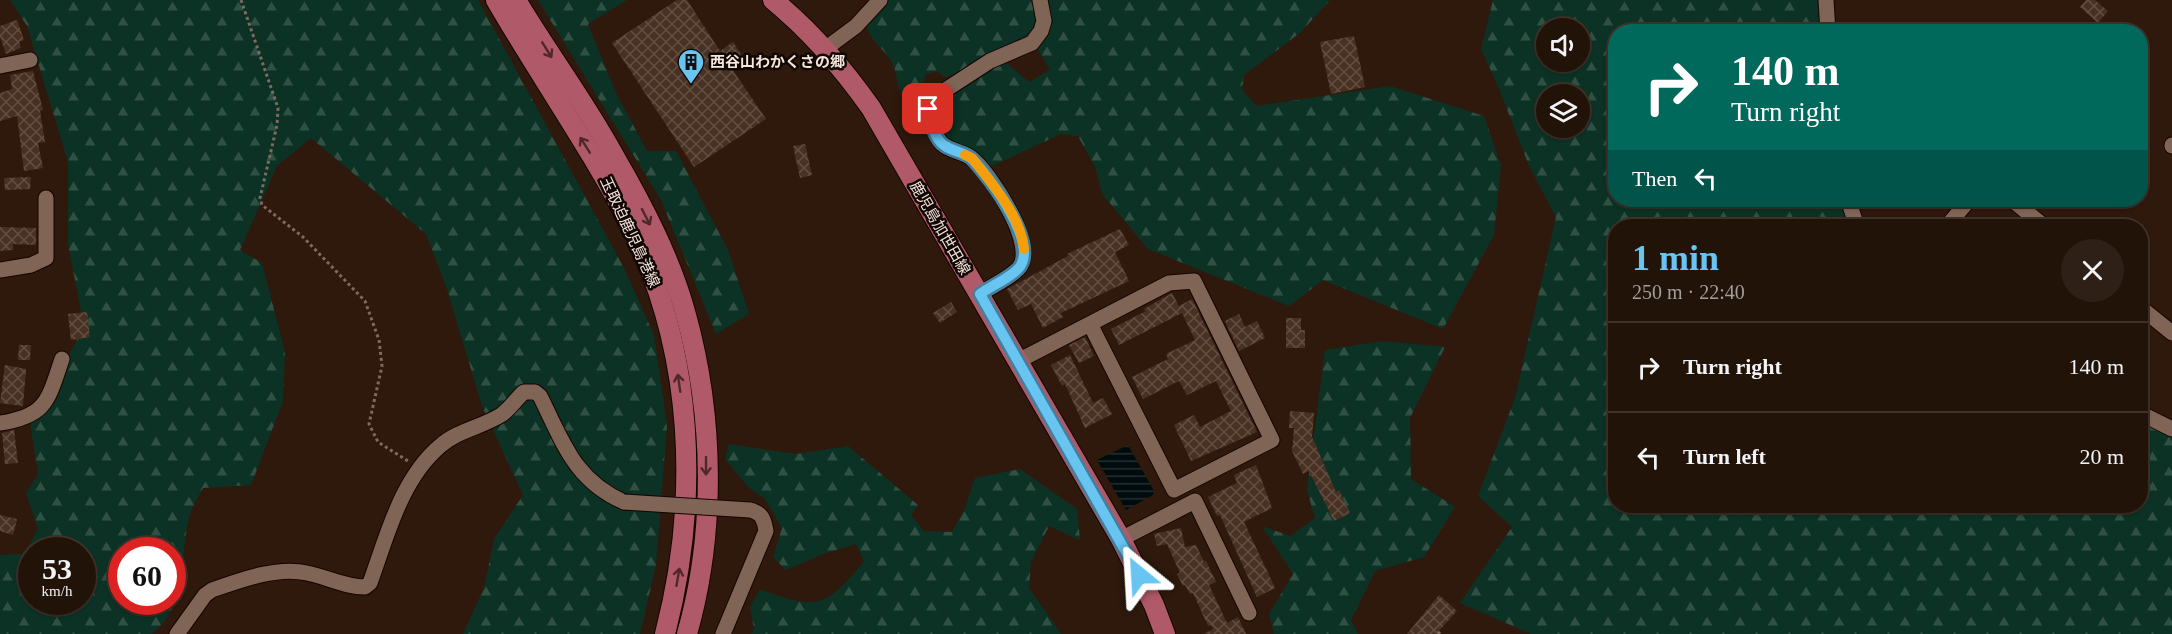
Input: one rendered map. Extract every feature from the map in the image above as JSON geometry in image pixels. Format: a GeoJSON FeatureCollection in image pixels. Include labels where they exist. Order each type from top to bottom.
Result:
{"type":"FeatureCollection","features":[{"type":"Feature","properties":{"kind":"main road","name":"玉取迫鹿児島港線"},"geometry":{"type":"LineString","coordinates":[[496,0],[597,164],[632,228],[661,298],[670,329],[684,417],[687,472],[682,550],[665,634]]}},
{"type":"Feature","properties":{"kind":"main road","name":"玉取迫鹿児島港線"},"geometry":{"type":"LineString","coordinates":[[516,0],[613,153],[649,223],[685,313],[702,398],[706,464],[705,528],[700,571],[687,634]]}},
{"type":"Feature","properties":{"kind":"main road","name":"鹿児島加世田線"},"geometry":{"type":"LineString","coordinates":[[773,0],[803,24],[871,108],[1121,539],[1154,605],[1164,634]]}},
{"type":"Feature","properties":{"kind":"street"},"geometry":{"type":"LineString","coordinates":[[825,49],[856,26],[880,0]]}},
{"type":"Feature","properties":{"kind":"street"},"geometry":{"type":"LineString","coordinates":[[980,294],[1019,268],[1024,258],[1021,232],[972,158],[939,141],[929,116],[930,100],[990,61],[1032,43],[1041,31],[1044,21],[1040,0]]}},
{"type":"Feature","properties":{"kind":"street"},"geometry":{"type":"LineString","coordinates":[[1826,0],[1828,24]]}},
{"type":"Feature","properties":{"kind":"street"},"geometry":{"type":"LineString","coordinates":[[0,66],[30,60]]}},
{"type":"Feature","properties":{"kind":"street"},"geometry":{"type":"LineString","coordinates":[[0,270],[31,265],[46,258],[46,198]]}},
{"type":"Feature","properties":{"kind":"street"},"geometry":{"type":"LineString","coordinates":[[1953,219],[1963,207]]}},
{"type":"Feature","properties":{"kind":"street"},"geometry":{"type":"LineString","coordinates":[[2021,207],[2035,219]]}},
{"type":"Feature","properties":{"kind":"street"},"geometry":{"type":"LineString","coordinates":[[1018,361],[1169,283],[1194,281],[1272,440],[1174,490],[1090,324]]}},
{"type":"Feature","properties":{"kind":"street"},"geometry":{"type":"LineString","coordinates":[[2148,314],[2172,333]]}},
{"type":"Feature","properties":{"kind":"street"},"geometry":{"type":"LineString","coordinates":[[0,423],[23,419],[42,406],[62,359]]}},
{"type":"Feature","properties":{"kind":"street"},"geometry":{"type":"LineString","coordinates":[[177,634],[205,595],[212,590],[280,571],[307,573],[352,587],[365,587],[370,583],[391,524],[417,469],[441,445],[468,429],[500,416],[520,395],[530,391],[540,396],[575,466],[603,493],[624,502],[759,512],[764,519],[766,531],[723,634]]}},
{"type":"Feature","properties":{"kind":"street"},"geometry":{"type":"LineString","coordinates":[[2148,417],[2172,429]]}},
{"type":"Feature","properties":{"kind":"street"},"geometry":{"type":"LineString","coordinates":[[1121,539],[1195,501],[1250,613]]}},
{"type":"Feature","properties":{"kind":"path"},"geometry":{"type":"LineString","coordinates":[[241,0],[278,108],[277,125],[260,198],[262,205],[303,237],[365,301],[379,340],[382,366],[369,424],[372,435],[378,442],[406,459],[417,469]]}},
{"type":"Feature","properties":{"kind":"green space"},"geometry":{"type":"Polygon","coordinates":[[[10,0],[478,0],[624,268],[654,335],[667,426],[656,565],[640,634],[463,634],[484,588],[494,539],[523,495],[482,406],[447,289],[426,234],[311,138],[277,166],[240,250],[262,263],[285,352],[283,401],[251,485],[203,488],[193,506],[186,537],[108,537],[108,615],[168,615],[152,634],[0,634],[0,555],[18,554],[18,615],[96,615],[96,537],[34,537],[38,529],[26,493],[38,474],[28,409],[52,386],[84,327],[68,244],[68,162],[27,26],[10,0]]]}},
{"type":"Feature","properties":{"kind":"green space"},"geometry":{"type":"Polygon","coordinates":[[[538,0],[627,0],[588,24],[616,93],[647,151],[676,151],[728,250],[749,314],[716,334],[661,200],[538,0]]]}},
{"type":"Feature","properties":{"kind":"green space"},"geometry":{"type":"Polygon","coordinates":[[[888,0],[1036,0],[1037,31],[1023,43],[1001,51],[953,75],[944,77],[938,71],[926,74],[916,107],[902,94],[894,66],[873,39],[866,24],[888,0]]]}},
{"type":"Feature","properties":{"kind":"green space"},"geometry":{"type":"Polygon","coordinates":[[[1045,0],[1330,0],[1301,32],[1244,75],[1242,90],[1257,106],[1390,86],[1484,116],[1501,166],[1494,235],[1443,329],[1323,280],[1289,306],[1148,249],[1103,195],[1095,167],[1078,136],[1061,134],[986,169],[957,150],[942,134],[937,124],[936,101],[1004,61],[1029,82],[1050,70],[1036,46],[1045,0]]]}},
{"type":"Feature","properties":{"kind":"green space"},"geometry":{"type":"Polygon","coordinates":[[[1493,0],[1821,0],[1823,24],[1608,24],[1608,207],[1844,207],[1848,219],[1608,219],[1608,513],[2148,513],[2148,425],[2172,438],[2172,634],[1531,634],[1460,603],[1512,527],[1478,496],[1515,398],[1556,217],[1529,166],[1481,49],[1493,0]]]}},
{"type":"Feature","properties":{"kind":"green space"},"geometry":{"type":"Polygon","coordinates":[[[1382,341],[1445,347],[1410,418],[1411,479],[1455,507],[1424,557],[1375,571],[1351,620],[1358,634],[1274,634],[1269,614],[1293,574],[1262,526],[1290,536],[1315,518],[1307,490],[1325,350],[1382,341]]]}},
{"type":"Feature","properties":{"kind":"green space"},"geometry":{"type":"Polygon","coordinates":[[[729,444],[796,454],[848,446],[918,505],[911,515],[924,531],[952,532],[965,508],[975,478],[1020,469],[1077,509],[1080,540],[1049,526],[1031,562],[1029,588],[1061,634],[751,634],[754,629],[750,607],[760,589],[796,601],[819,601],[837,590],[864,561],[856,544],[823,554],[786,570],[773,557],[782,528],[765,499],[748,487],[725,459],[729,444]]]}},
{"type":"Feature","properties":{"kind":"shaded area"},"geometry":{"type":"Polygon","coordinates":[[[1128,445],[1154,491],[1153,495],[1126,510],[1097,460],[1128,445]]]}},
{"type":"Feature","properties":{"kind":"building","name":"西谷山わかくさの郷"},"geometry":{"type":"Polygon","coordinates":[[[677,0],[687,0],[720,51],[733,42],[745,60],[732,69],[766,119],[694,167],[612,43],[677,0]]]}},
{"type":"Feature","properties":{"kind":"building"},"geometry":{"type":"Polygon","coordinates":[[[2086,0],[2095,0],[2108,11],[2098,23],[2080,7],[2086,0]]]}},
{"type":"Feature","properties":{"kind":"building"},"geometry":{"type":"Polygon","coordinates":[[[17,20],[24,40],[19,42],[21,48],[6,54],[0,37],[0,26],[17,20]]]}},
{"type":"Feature","properties":{"kind":"building"},"geometry":{"type":"Polygon","coordinates":[[[1354,36],[1365,87],[1331,94],[1320,42],[1354,36]]]}},
{"type":"Feature","properties":{"kind":"building"},"geometry":{"type":"Polygon","coordinates":[[[33,71],[43,110],[40,111],[45,142],[38,143],[43,168],[24,171],[17,116],[0,121],[0,93],[12,89],[10,75],[33,71]]]}},
{"type":"Feature","properties":{"kind":"building"},"geometry":{"type":"Polygon","coordinates":[[[805,144],[812,175],[800,178],[793,146],[805,144]]]}},
{"type":"Feature","properties":{"kind":"building"},"geometry":{"type":"Polygon","coordinates":[[[31,177],[30,189],[5,190],[4,178],[31,177]]]}},
{"type":"Feature","properties":{"kind":"building"},"geometry":{"type":"Polygon","coordinates":[[[0,227],[36,228],[36,245],[13,244],[13,250],[0,251],[0,227]]]}},
{"type":"Feature","properties":{"kind":"building"},"geometry":{"type":"Polygon","coordinates":[[[1120,229],[1129,245],[1115,252],[1129,281],[1061,313],[1063,317],[1043,328],[1031,304],[1018,310],[1007,289],[1068,256],[1067,254],[1120,229]]]}},
{"type":"Feature","properties":{"kind":"building"},"geometry":{"type":"Polygon","coordinates":[[[1172,293],[1179,306],[1192,299],[1257,432],[1191,461],[1174,425],[1194,415],[1200,427],[1231,411],[1216,381],[1187,395],[1179,381],[1143,399],[1132,377],[1168,359],[1166,354],[1195,340],[1182,313],[1119,345],[1111,329],[1146,311],[1144,309],[1172,293]]]}},
{"type":"Feature","properties":{"kind":"building"},"geometry":{"type":"Polygon","coordinates":[[[951,302],[957,312],[940,323],[933,313],[951,302]]]}},
{"type":"Feature","properties":{"kind":"building"},"geometry":{"type":"Polygon","coordinates":[[[87,312],[90,337],[71,340],[68,314],[87,312]]]}},
{"type":"Feature","properties":{"kind":"building"},"geometry":{"type":"Polygon","coordinates":[[[1239,314],[1245,327],[1257,321],[1265,338],[1239,351],[1225,321],[1239,314]]]}},
{"type":"Feature","properties":{"kind":"building"},"geometry":{"type":"Polygon","coordinates":[[[1286,318],[1301,318],[1301,330],[1305,330],[1305,348],[1286,348],[1286,318]]]}},
{"type":"Feature","properties":{"kind":"building"},"geometry":{"type":"Polygon","coordinates":[[[1085,337],[1094,356],[1079,363],[1069,345],[1085,337]]]}},
{"type":"Feature","properties":{"kind":"building"},"geometry":{"type":"Polygon","coordinates":[[[19,345],[31,345],[30,360],[18,360],[19,345]]]}},
{"type":"Feature","properties":{"kind":"building"},"geometry":{"type":"Polygon","coordinates":[[[1070,355],[1093,403],[1103,398],[1112,414],[1085,428],[1065,384],[1062,386],[1051,365],[1070,355]]]}},
{"type":"Feature","properties":{"kind":"building"},"geometry":{"type":"Polygon","coordinates":[[[5,365],[26,369],[23,406],[0,403],[5,365]]]}},
{"type":"Feature","properties":{"kind":"building"},"geometry":{"type":"Polygon","coordinates":[[[1290,411],[1314,413],[1312,437],[1336,492],[1339,490],[1350,513],[1334,521],[1309,471],[1303,474],[1292,451],[1294,428],[1289,428],[1290,411]]]}},
{"type":"Feature","properties":{"kind":"building"},"geometry":{"type":"Polygon","coordinates":[[[14,430],[18,463],[5,464],[2,433],[14,430]]]}},
{"type":"Feature","properties":{"kind":"building"},"geometry":{"type":"Polygon","coordinates":[[[1256,465],[1272,508],[1244,522],[1275,588],[1257,597],[1220,515],[1217,516],[1208,497],[1237,483],[1234,475],[1256,465]]]}},
{"type":"Feature","properties":{"kind":"building"},"geometry":{"type":"Polygon","coordinates":[[[0,515],[17,519],[13,535],[0,531],[0,515]]]}},
{"type":"Feature","properties":{"kind":"building"},"geometry":{"type":"Polygon","coordinates":[[[1181,528],[1185,547],[1196,545],[1204,562],[1206,561],[1216,582],[1209,585],[1227,623],[1238,617],[1246,634],[1203,634],[1213,629],[1211,625],[1208,626],[1193,593],[1190,594],[1185,585],[1183,586],[1177,574],[1180,573],[1167,544],[1157,546],[1154,534],[1181,528]]]}},
{"type":"Feature","properties":{"kind":"building"},"geometry":{"type":"Polygon","coordinates":[[[1439,595],[1457,611],[1436,634],[1407,634],[1439,595]]]}},
{"type":"Feature","properties":{"kind":"slow traffic"},"geometry":{"type":"LineString","coordinates":[[965,155],[972,158],[1007,208],[1021,232],[1024,249]]}},
{"type":"Feature","properties":{"kind":"place","name":"西谷山わかくさの郷"},"geometry":{"type":"Point","coordinates":[691,85]}},
{"type":"Feature","properties":{"kind":"route"},"geometry":{"type":"LineString","coordinates":[[928,109],[939,141],[972,158],[987,177],[1021,232],[1024,258],[1019,268],[980,294],[1121,539],[1139,575]]}}]}
